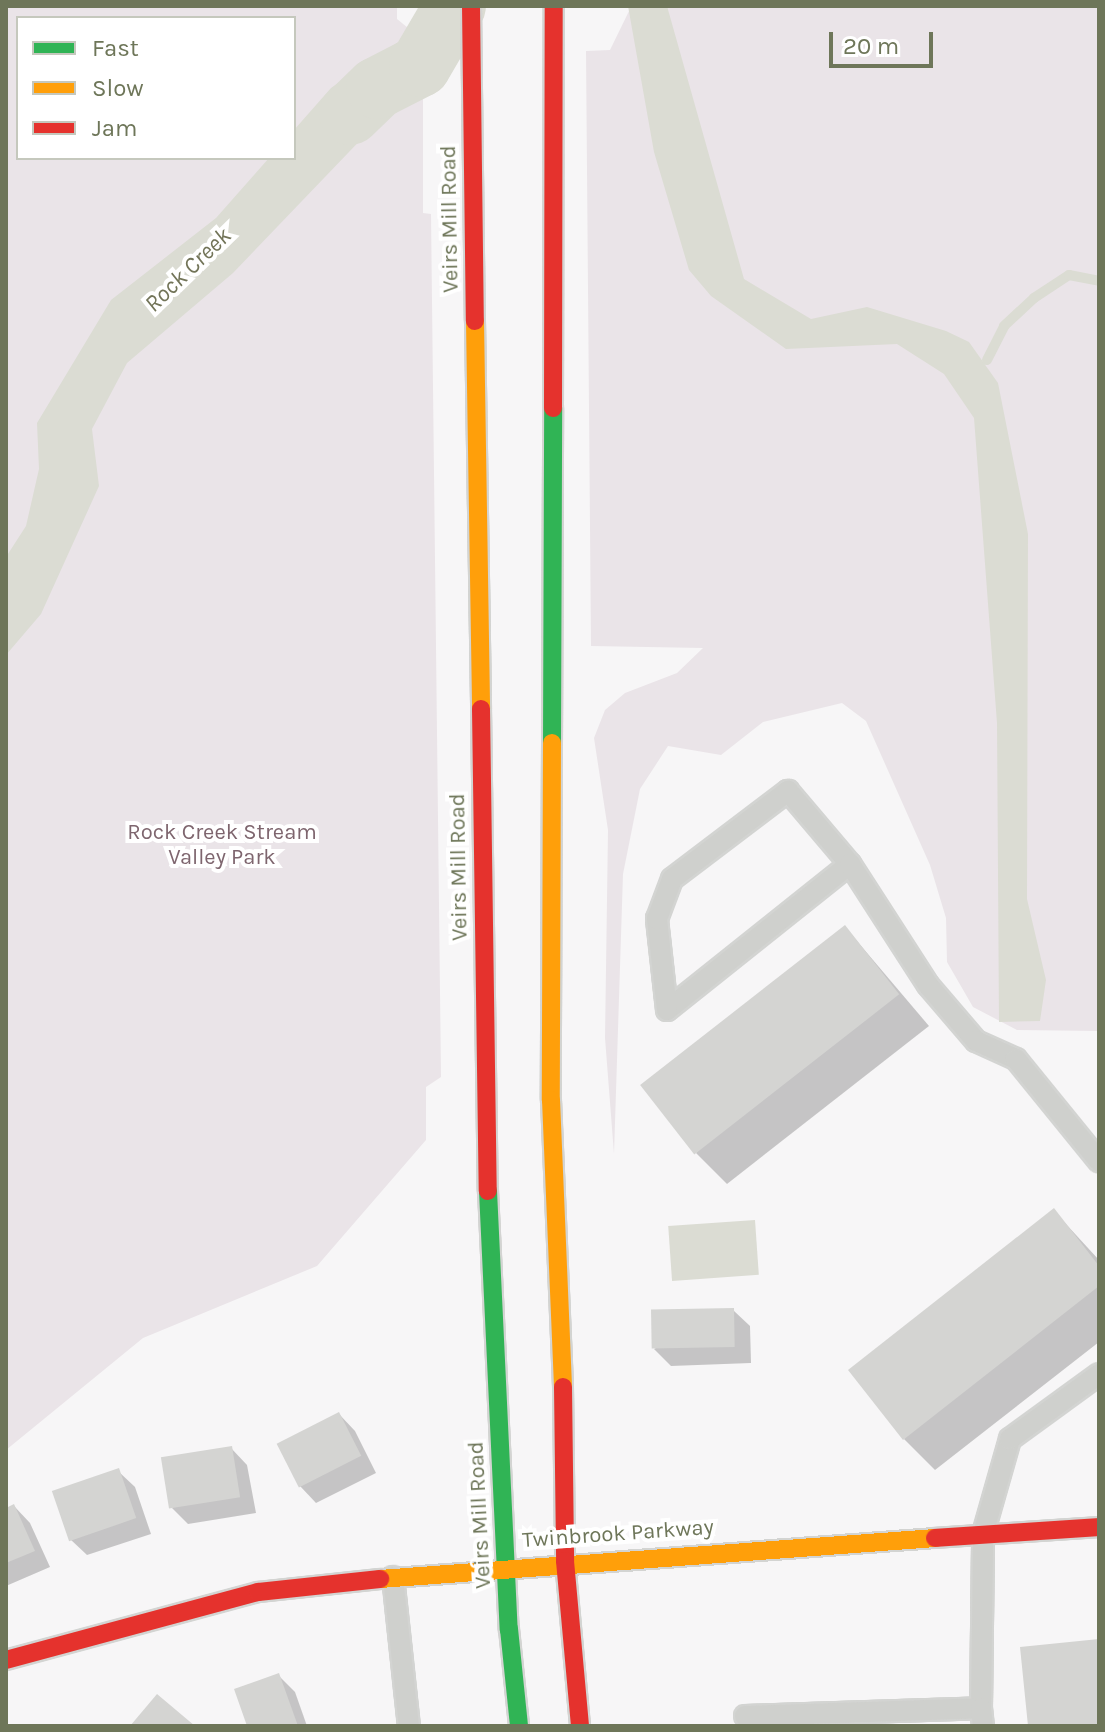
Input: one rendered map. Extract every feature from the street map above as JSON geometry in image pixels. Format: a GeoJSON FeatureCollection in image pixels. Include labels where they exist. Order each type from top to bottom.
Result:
{"type":"FeatureCollection","features":[{"type":"Feature","properties":{"kind":"main road","name":"Veirs Mill Road"},"geometry":{"type":"LineString","coordinates":[[471,6],[487,1165],[507,1566],[519,1726]]}},
{"type":"Feature","properties":{"kind":"main road"},"geometry":{"type":"LineString","coordinates":[[554,6],[551,1100],[561,1268],[565,1561],[580,1726]]}},
{"type":"Feature","properties":{"kind":"main road","name":"Twinbrook Parkway"},"geometry":{"type":"LineString","coordinates":[[6,1660],[258,1592],[565,1561],[1099,1527]]}},
{"type":"Feature","properties":{"kind":"lane"},"geometry":{"type":"LineString","coordinates":[[850,864],[667,1010],[657,919],[672,879],[788,791],[850,864],[928,985],[976,1041],[1016,1059],[1099,1161]]}},
{"type":"Feature","properties":{"kind":"lane"},"geometry":{"type":"LineString","coordinates":[[745,1716],[825,1713],[982,1717],[983,1534],[1010,1439],[1099,1374]]}},
{"type":"Feature","properties":{"kind":"lane"},"geometry":{"type":"LineString","coordinates":[[393,1577],[409,1726]]}},
{"type":"Feature","properties":{"kind":"lane"},"geometry":{"type":"LineString","coordinates":[[825,1713],[843,1726]]}},
{"type":"Feature","properties":{"kind":"green space","name":"Rock Creek Stream Valley Park"},"geometry":{"type":"Polygon","coordinates":[[[6,6],[397,6],[397,19],[413,32],[397,43],[399,108],[423,90],[423,213],[431,214],[441,1077],[426,1087],[426,1140],[317,1266],[143,1338],[6,1450],[6,6]]]}},
{"type":"Feature","properties":{"kind":"green space"},"geometry":{"type":"Polygon","coordinates":[[[650,6],[1099,6],[1099,1031],[1017,1030],[973,1007],[947,962],[946,918],[930,865],[866,721],[842,703],[763,722],[721,755],[668,746],[640,789],[623,874],[614,1154],[605,1038],[608,830],[594,738],[605,710],[625,693],[677,673],[703,648],[591,646],[586,51],[610,50],[630,9],[637,49],[650,6]]]}},
{"type":"Feature","properties":{"kind":"water"},"geometry":{"type":"Polygon","coordinates":[[[628,6],[667,6],[744,279],[811,319],[867,307],[946,331],[969,342],[998,383],[1028,534],[1027,899],[1046,980],[1040,1021],[999,1022],[997,723],[974,418],[944,374],[897,344],[786,349],[711,296],[689,270],[654,152],[628,6]]]}},
{"type":"Feature","properties":{"kind":"water"},"geometry":{"type":"Polygon","coordinates":[[[413,32],[423,90],[372,128],[233,273],[127,363],[92,429],[99,486],[41,614],[6,655],[6,557],[26,526],[39,469],[37,423],[111,300],[216,218],[267,160],[296,160],[296,128],[331,88],[413,32]]]}},
{"type":"Feature","properties":{"kind":"water"},"geometry":{"type":"Polygon","coordinates":[[[755,1220],[759,1275],[672,1281],[668,1226],[755,1220]]]}},
{"type":"Feature","properties":{"kind":"building"},"geometry":{"type":"Polygon","coordinates":[[[845,925],[899,994],[694,1154],[640,1085],[845,925]]]}},
{"type":"Feature","properties":{"kind":"building"},"geometry":{"type":"Polygon","coordinates":[[[1054,1208],[1099,1266],[1099,1286],[903,1440],[848,1370],[1054,1208]]]}},
{"type":"Feature","properties":{"kind":"building"},"geometry":{"type":"Polygon","coordinates":[[[734,1308],[735,1347],[652,1348],[651,1309],[734,1308]]]}},
{"type":"Feature","properties":{"kind":"building"},"geometry":{"type":"Polygon","coordinates":[[[339,1412],[361,1456],[299,1487],[277,1444],[339,1412]]]}},
{"type":"Feature","properties":{"kind":"building"},"geometry":{"type":"Polygon","coordinates":[[[232,1446],[240,1497],[169,1509],[161,1457],[232,1446]]]}},
{"type":"Feature","properties":{"kind":"building"},"geometry":{"type":"Polygon","coordinates":[[[119,1468],[136,1518],[69,1541],[52,1491],[119,1468]]]}},
{"type":"Feature","properties":{"kind":"building"},"geometry":{"type":"Polygon","coordinates":[[[14,1504],[35,1551],[6,1563],[6,1508],[14,1504]]]}},
{"type":"Feature","properties":{"kind":"building"},"geometry":{"type":"Polygon","coordinates":[[[1099,1639],[1099,1726],[1028,1726],[1020,1647],[1099,1639]]]}},
{"type":"Feature","properties":{"kind":"building"},"geometry":{"type":"Polygon","coordinates":[[[279,1673],[298,1726],[247,1726],[234,1689],[279,1673]]]}},
{"type":"Feature","properties":{"kind":"building"},"geometry":{"type":"Polygon","coordinates":[[[157,1694],[195,1726],[130,1726],[157,1694]]]}},
{"type":"Feature","properties":{"kind":"waterway","name":"Rock Creek"},"geometry":{"type":"LineString","coordinates":[[350,114],[377,88],[420,66],[455,6]]}},
{"type":"Feature","properties":{"kind":"waterway"},"geometry":{"type":"LineString","coordinates":[[987,360],[1004,326],[1034,298],[1069,275],[1099,281]]}},
{"type":"Feature","properties":{"kind":"traffic: fast"},"geometry":{"type":"LineString","coordinates":[[552,743],[553,408]]}},
{"type":"Feature","properties":{"kind":"traffic: fast"},"geometry":{"type":"LineString","coordinates":[[488,1191],[509,1629],[519,1726]]}},
{"type":"Feature","properties":{"kind":"traffic: slow"},"geometry":{"type":"LineString","coordinates":[[475,321],[481,709]]}},
{"type":"Feature","properties":{"kind":"traffic: slow"},"geometry":{"type":"LineString","coordinates":[[552,743],[551,1100],[563,1387]]}},
{"type":"Feature","properties":{"kind":"traffic: slow"},"geometry":{"type":"LineString","coordinates":[[380,1579],[935,1538]]}},
{"type":"Feature","properties":{"kind":"traffic: jam"},"geometry":{"type":"LineString","coordinates":[[471,6],[475,321]]}},
{"type":"Feature","properties":{"kind":"traffic: jam"},"geometry":{"type":"LineString","coordinates":[[553,408],[554,6]]}},
{"type":"Feature","properties":{"kind":"traffic: jam"},"geometry":{"type":"LineString","coordinates":[[481,709],[488,1191]]}},
{"type":"Feature","properties":{"kind":"traffic: jam"},"geometry":{"type":"LineString","coordinates":[[563,1387],[565,1561],[580,1726]]}},
{"type":"Feature","properties":{"kind":"traffic: jam"},"geometry":{"type":"LineString","coordinates":[[935,1538],[1099,1527]]}},
{"type":"Feature","properties":{"kind":"traffic: jam"},"geometry":{"type":"LineString","coordinates":[[6,1660],[258,1592],[380,1579]]}}]}
